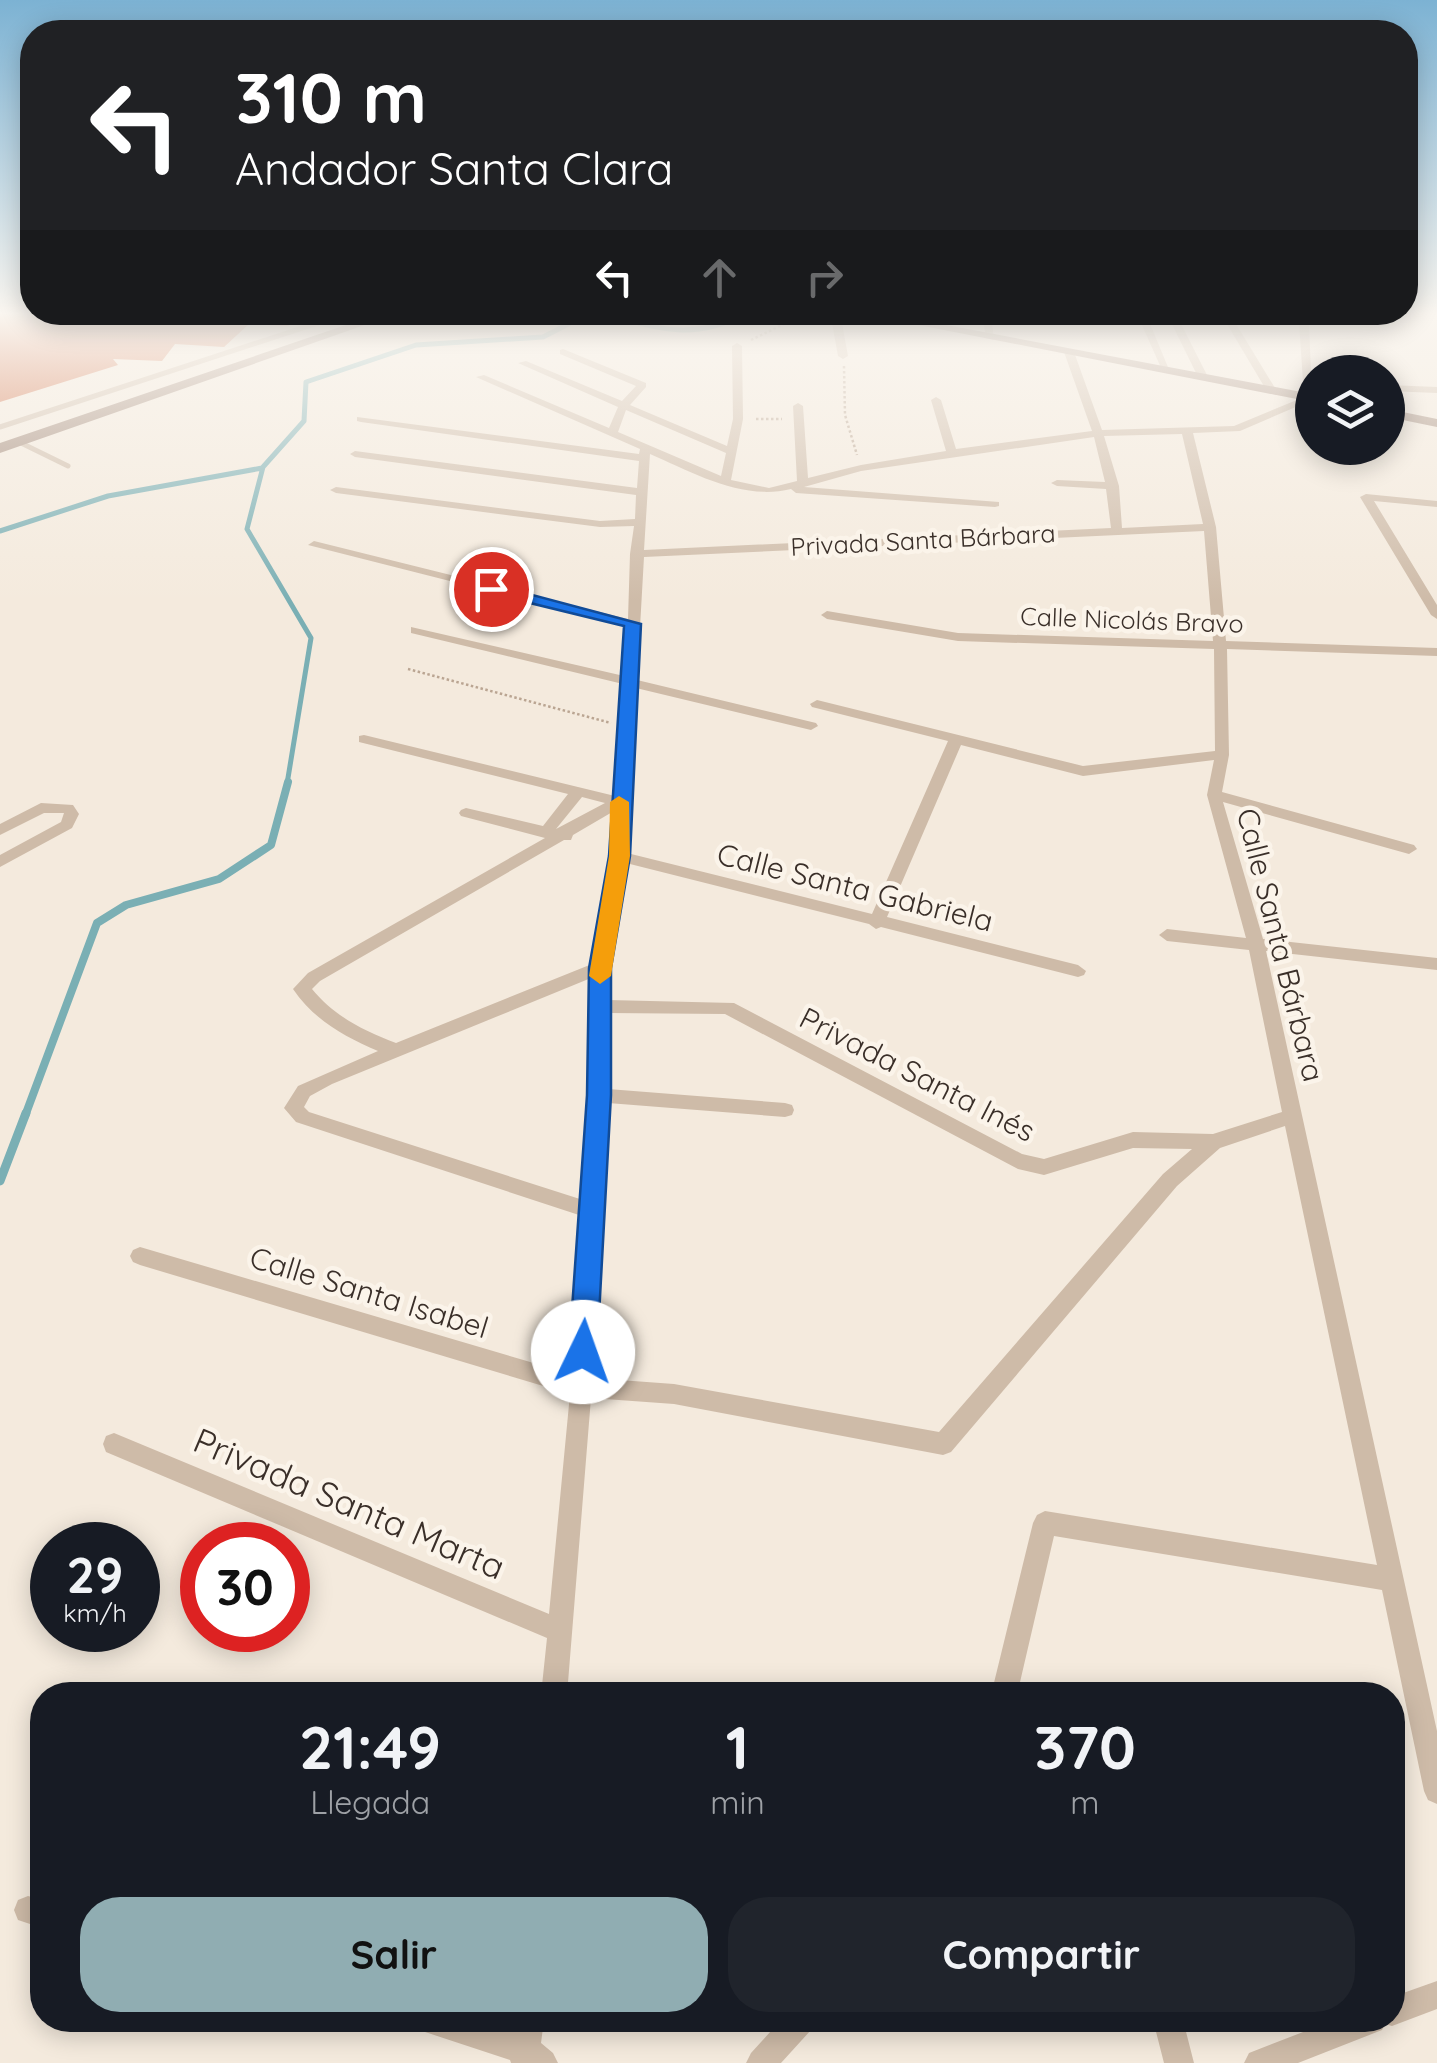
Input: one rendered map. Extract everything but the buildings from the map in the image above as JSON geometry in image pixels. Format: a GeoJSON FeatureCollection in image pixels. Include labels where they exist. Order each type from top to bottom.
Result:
{"type":"FeatureCollection","features":[{"type":"Feature","properties":{"kind":"street"},"geometry":{"type":"LineString","coordinates":[[0,448],[109,410]]}},
{"type":"Feature","properties":{"kind":"street"},"geometry":{"type":"LineString","coordinates":[[558,410],[645,453]]}},
{"type":"Feature","properties":{"kind":"street"},"geometry":{"type":"LineString","coordinates":[[612,434],[621,410]]}},
{"type":"Feature","properties":{"kind":"street"},"geometry":{"type":"LineString","coordinates":[[633,410],[732,451]]}},
{"type":"Feature","properties":{"kind":"street"},"geometry":{"type":"LineString","coordinates":[[725,482],[738,410]]}},
{"type":"Feature","properties":{"kind":"street"},"geometry":{"type":"LineString","coordinates":[[798,410],[802,484]]}},
{"type":"Feature","properties":{"kind":"street"},"geometry":{"type":"LineString","coordinates":[[939,410],[952,453]]}},
{"type":"Feature","properties":{"kind":"street"},"geometry":{"type":"LineString","coordinates":[[1091,410],[1114,486],[1118,531]]}},
{"type":"Feature","properties":{"kind":"street"},"geometry":{"type":"LineString","coordinates":[[781,489],[861,468],[952,453],[1100,434],[1236,429],[1280,410]]}},
{"type":"Feature","properties":{"kind":"street"},"geometry":{"type":"LineString","coordinates":[[1405,416],[1437,422]]}},
{"type":"Feature","properties":{"kind":"street"},"geometry":{"type":"LineString","coordinates":[[360,420],[645,453]]}},
{"type":"Feature","properties":{"kind":"street","name":"Calle Santa Bárbara"},"geometry":{"type":"LineString","coordinates":[[1187,431],[1210,527],[1220,646],[1222,756],[1214,794],[1255,941],[1437,1791]]}},
{"type":"Feature","properties":{"kind":"street"},"geometry":{"type":"LineString","coordinates":[[555,1682],[581,1387],[599,1095],[600,968],[620,856],[619,802],[645,453]]}},
{"type":"Feature","properties":{"kind":"street","name":"Privada Santa Bárbara"},"geometry":{"type":"LineString","coordinates":[[645,453],[758,491],[781,489],[995,504]]}},
{"type":"Feature","properties":{"kind":"street"},"geometry":{"type":"LineString","coordinates":[[356,454],[640,492]]}},
{"type":"Feature","properties":{"kind":"street"},"geometry":{"type":"LineString","coordinates":[[1056,483],[1114,486]]}},
{"type":"Feature","properties":{"kind":"street"},"geometry":{"type":"LineString","coordinates":[[336,490],[600,524],[640,522]]}},
{"type":"Feature","properties":{"kind":"street"},"geometry":{"type":"LineString","coordinates":[[1437,504],[1366,497],[1437,615]]}},
{"type":"Feature","properties":{"kind":"street","name":"Privada Santa Bárbara"},"geometry":{"type":"LineString","coordinates":[[636,554],[1210,527]]}},
{"type":"Feature","properties":{"kind":"street"},"geometry":{"type":"LineString","coordinates":[[314,546],[633,624]]}},
{"type":"Feature","properties":{"kind":"street","name":"Calle Nicolás Bravo"},"geometry":{"type":"LineString","coordinates":[[827,615],[958,637],[1437,652]]}},
{"type":"Feature","properties":{"kind":"street"},"geometry":{"type":"LineString","coordinates":[[416,630],[627,685],[811,726]]}},
{"type":"Feature","properties":{"kind":"street"},"geometry":{"type":"LineString","coordinates":[[818,704],[1084,771],[1222,756]]}},
{"type":"Feature","properties":{"kind":"street"},"geometry":{"type":"LineString","coordinates":[[364,740],[619,802]]}},
{"type":"Feature","properties":{"kind":"street"},"geometry":{"type":"LineString","coordinates":[[876,923],[956,740]]}},
{"type":"Feature","properties":{"kind":"street"},"geometry":{"type":"LineString","coordinates":[[545,832],[578,792]]}},
{"type":"Feature","properties":{"kind":"street"},"geometry":{"type":"LineString","coordinates":[[1214,794],[1410,849]]}},
{"type":"Feature","properties":{"kind":"street"},"geometry":{"type":"LineString","coordinates":[[397,1051],[362,1037],[317,1010],[302,989],[314,977],[566,836],[619,802]]}},
{"type":"Feature","properties":{"kind":"street"},"geometry":{"type":"LineString","coordinates":[[0,830],[53,805],[68,808],[70,821],[0,862]]}},
{"type":"Feature","properties":{"kind":"street"},"geometry":{"type":"LineString","coordinates":[[466,812],[566,836]]}},
{"type":"Feature","properties":{"kind":"street","name":"Calle Santa Gabriela"},"geometry":{"type":"LineString","coordinates":[[620,856],[1078,971]]}},
{"type":"Feature","properties":{"kind":"street"},"geometry":{"type":"LineString","coordinates":[[1167,935],[1255,941],[1437,964]]}},
{"type":"Feature","properties":{"kind":"street"},"geometry":{"type":"LineString","coordinates":[[591,1211],[303,1116],[293,1108],[304,1091],[326,1079],[600,968]]}},
{"type":"Feature","properties":{"kind":"street","name":"Privada Santa Inés"},"geometry":{"type":"LineString","coordinates":[[599,1006],[728,1008],[1018,1161],[1044,1166],[1133,1140],[1214,1142]]}},
{"type":"Feature","properties":{"kind":"street"},"geometry":{"type":"LineString","coordinates":[[599,1095],[785,1110]]}},
{"type":"Feature","properties":{"kind":"street"},"geometry":{"type":"LineString","coordinates":[[1214,1142],[1294,1116]]}},
{"type":"Feature","properties":{"kind":"street","name":"Calle Santa Isabel"},"geometry":{"type":"LineString","coordinates":[[140,1256],[581,1387],[674,1394],[943,1444],[1170,1180],[1214,1142]]}},
{"type":"Feature","properties":{"kind":"street","name":"Privada Santa Marta"},"geometry":{"type":"LineString","coordinates":[[114,1444],[557,1630]]}},
{"type":"Feature","properties":{"kind":"street"},"geometry":{"type":"LineString","coordinates":[[1007,1682],[1045,1522],[1394,1580]]}},
{"type":"Feature","properties":{"kind":"street"},"geometry":{"type":"LineString","coordinates":[[1405,2007],[1437,1995]]}},
{"type":"Feature","properties":{"kind":"street"},"geometry":{"type":"LineString","coordinates":[[471,2032],[530,2049]]}},
{"type":"Feature","properties":{"kind":"street"},"geometry":{"type":"LineString","coordinates":[[761,2063],[790,2032]]}},
{"type":"Feature","properties":{"kind":"street"},"geometry":{"type":"LineString","coordinates":[[1171,2032],[1179,2063]]}},
{"type":"Feature","properties":{"kind":"street"},"geometry":{"type":"LineString","coordinates":[[1259,2063],[1340,2032]]}},
{"type":"Feature","properties":{"kind":"lane"},"geometry":{"type":"LineString","coordinates":[[0,427],[51,410]]}},
{"type":"Feature","properties":{"kind":"lane"},"geometry":{"type":"LineString","coordinates":[[19,421],[38,435]]}},
{"type":"Feature","properties":{"kind":"lane"},"geometry":{"type":"LineString","coordinates":[[19,442],[68,466]]}},
{"type":"Feature","properties":{"kind":"path"},"geometry":{"type":"LineString","coordinates":[[845,410],[861,468]]}},
{"type":"Feature","properties":{"kind":"path"},"geometry":{"type":"LineString","coordinates":[[738,419],[797,420]]}},
{"type":"Feature","properties":{"kind":"path"},"geometry":{"type":"LineString","coordinates":[[408,669],[625,726]]}},
{"type":"Feature","properties":{"kind":"waterway"},"geometry":{"type":"LineString","coordinates":[[287,784],[311,638],[247,529],[263,467],[304,421],[305,410]]}},
{"type":"Feature","properties":{"kind":"waterway"},"geometry":{"type":"LineString","coordinates":[[0,531],[108,496],[262,468]]}},
{"type":"Feature","properties":{"kind":"waterway"},"geometry":{"type":"LineString","coordinates":[[25,1116],[97,923],[126,905],[219,879],[271,845],[288,782]]}},
{"type":"Feature","properties":{"kind":"waterway"},"geometry":{"type":"LineString","coordinates":[[0,1181],[26,1113]]}},
{"type":"Feature","properties":{"kind":"slow traffic"},"geometry":{"type":"LineString","coordinates":[[600,976],[620,856],[619,802]]}},
{"type":"Feature","properties":{"kind":"route"},"geometry":{"type":"LineString","coordinates":[[491,589],[633,624],[619,802],[620,856],[600,968],[599,1095],[583,1352]]}}]}
